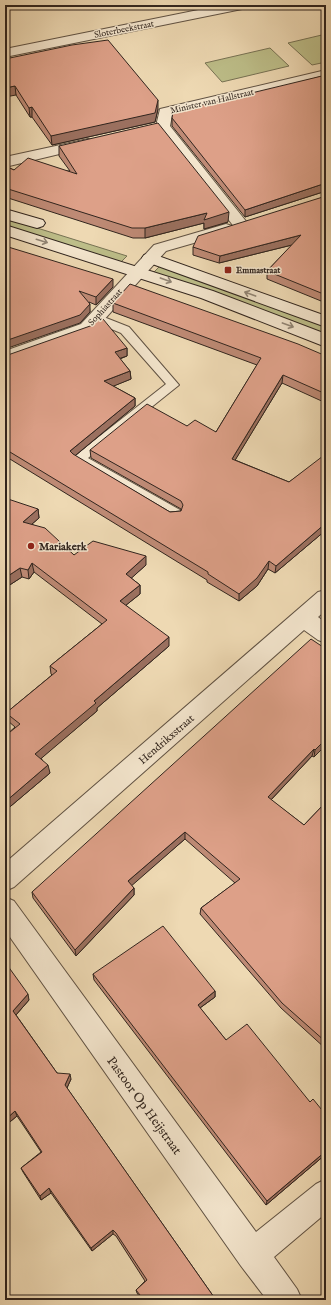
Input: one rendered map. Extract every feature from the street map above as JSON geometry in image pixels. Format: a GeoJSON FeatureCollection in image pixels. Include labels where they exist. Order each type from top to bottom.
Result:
{"type":"FeatureCollection","features":[{"type":"Feature","properties":{"kind":"street","name":"Sloterbeekstraat"},"geometry":{"type":"LineString","coordinates":[[5,53],[242,5]]}},
{"type":"Feature","properties":{"kind":"street","name":"Minister van Hallstraat"},"geometry":{"type":"LineString","coordinates":[[248,223],[163,126],[165,112],[326,74]]}},
{"type":"Feature","properties":{"kind":"street"},"geometry":{"type":"LineString","coordinates":[[148,129],[163,126]]}},
{"type":"Feature","properties":{"kind":"street"},"geometry":{"type":"LineString","coordinates":[[5,162],[103,139]]}},
{"type":"Feature","properties":{"kind":"street"},"geometry":{"type":"LineString","coordinates":[[5,214],[326,322]]}},
{"type":"Feature","properties":{"kind":"street","name":"Sophiastraat"},"geometry":{"type":"LineString","coordinates":[[5,357],[87,328],[96,318],[138,258],[160,248],[248,223]]}},
{"type":"Feature","properties":{"kind":"street"},"geometry":{"type":"LineString","coordinates":[[5,230],[138,258],[326,341]]}},
{"type":"Feature","properties":{"kind":"street","name":"Hendrikxstraat"},"geometry":{"type":"LineString","coordinates":[[5,879],[326,598]]}},
{"type":"Feature","properties":{"kind":"street"},"geometry":{"type":"LineString","coordinates":[[303,618],[326,634]]}},
{"type":"Feature","properties":{"kind":"street","name":"Pastoor Op Heijstraat"},"geometry":{"type":"LineString","coordinates":[[5,909],[252,1255],[286,1300]]}},
{"type":"Feature","properties":{"kind":"street"},"geometry":{"type":"LineString","coordinates":[[252,1255],[326,1194]]}},
{"type":"Feature","properties":{"kind":"lane"},"geometry":{"type":"LineString","coordinates":[[96,318],[125,330],[173,385],[79,458],[175,514]]}},
{"type":"Feature","properties":{"kind":"green space"},"geometry":{"type":"Polygon","coordinates":[[[326,34],[326,62],[312,65],[288,43],[326,34]]]}},
{"type":"Feature","properties":{"kind":"green space"},"geometry":{"type":"Polygon","coordinates":[[[270,48],[289,66],[222,82],[205,63],[270,48]]]}},
{"type":"Feature","properties":{"kind":"green space"},"geometry":{"type":"Polygon","coordinates":[[[5,218],[127,256],[121,262],[5,227],[5,218]]]}},
{"type":"Feature","properties":{"kind":"green space"},"geometry":{"type":"Polygon","coordinates":[[[160,266],[326,326],[326,337],[153,273],[160,266]]]}},
{"type":"Feature","properties":{"kind":"building"},"geometry":{"type":"Polygon","coordinates":[[[108,40],[158,100],[155,113],[51,136],[32,107],[29,108],[15,86],[5,88],[5,59],[72,45],[108,40]]]}},
{"type":"Feature","properties":{"kind":"building"},"geometry":{"type":"Polygon","coordinates":[[[326,75],[326,183],[245,210],[172,118],[173,112],[326,75]]]}},
{"type":"Feature","properties":{"kind":"building"},"geometry":{"type":"Polygon","coordinates":[[[158,123],[229,212],[204,220],[207,213],[145,228],[132,228],[5,188],[5,166],[14,170],[28,158],[77,174],[59,146],[158,123]]]}},
{"type":"Feature","properties":{"kind":"building"},"geometry":{"type":"Polygon","coordinates":[[[326,196],[326,295],[267,271],[301,235],[220,256],[193,247],[198,236],[326,196]]]}},
{"type":"Feature","properties":{"kind":"building"},"geometry":{"type":"Polygon","coordinates":[[[5,246],[113,279],[96,297],[79,291],[90,304],[80,315],[5,341],[5,246]]]}},
{"type":"Feature","properties":{"kind":"building"},"geometry":{"type":"Polygon","coordinates":[[[130,284],[298,344],[326,356],[326,394],[283,375],[232,459],[289,482],[323,456],[326,456],[326,523],[276,566],[269,561],[257,578],[239,594],[208,574],[208,572],[5,449],[5,356],[93,325],[100,318],[103,319],[127,348],[115,352],[130,371],[104,381],[135,398],[70,451],[170,512],[181,511],[183,505],[181,501],[90,450],[147,404],[187,426],[195,420],[216,432],[261,358],[113,303],[130,284]]]}},
{"type":"Feature","properties":{"kind":"building"},"geometry":{"type":"Polygon","coordinates":[[[5,498],[38,509],[23,522],[45,528],[74,555],[93,541],[146,556],[126,574],[140,585],[120,601],[169,637],[94,701],[96,703],[35,754],[48,765],[5,802],[5,736],[20,724],[6,713],[57,671],[50,666],[107,620],[32,563],[28,570],[20,568],[5,578],[5,498]]]}},
{"type":"Feature","properties":{"kind":"building"},"geometry":{"type":"Polygon","coordinates":[[[311,639],[326,649],[326,742],[324,741],[315,750],[314,749],[268,797],[304,825],[326,802],[326,1042],[282,1003],[201,908],[240,879],[185,832],[128,881],[134,888],[75,950],[32,892],[311,639]]]}},
{"type":"Feature","properties":{"kind":"building"},"geometry":{"type":"Polygon","coordinates":[[[163,926],[215,991],[198,1005],[226,1040],[247,1024],[310,1102],[313,1099],[326,1115],[326,1151],[267,1201],[93,974],[163,926]]]}},
{"type":"Feature","properties":{"kind":"building"},"geometry":{"type":"Polygon","coordinates":[[[5,962],[28,994],[13,1011],[57,1073],[70,1074],[65,1085],[216,1300],[144,1300],[136,1290],[147,1280],[116,1233],[113,1230],[91,1248],[49,1188],[40,1196],[21,1168],[42,1152],[15,1111],[5,1120],[5,962]]]}},
{"type":"Feature","properties":{"kind":"place","name":"Emmastraat"},"geometry":{"type":"Point","coordinates":[228,270]}},
{"type":"Feature","properties":{"kind":"place","name":"Mariakerk"},"geometry":{"type":"Point","coordinates":[31,546]}}]}
